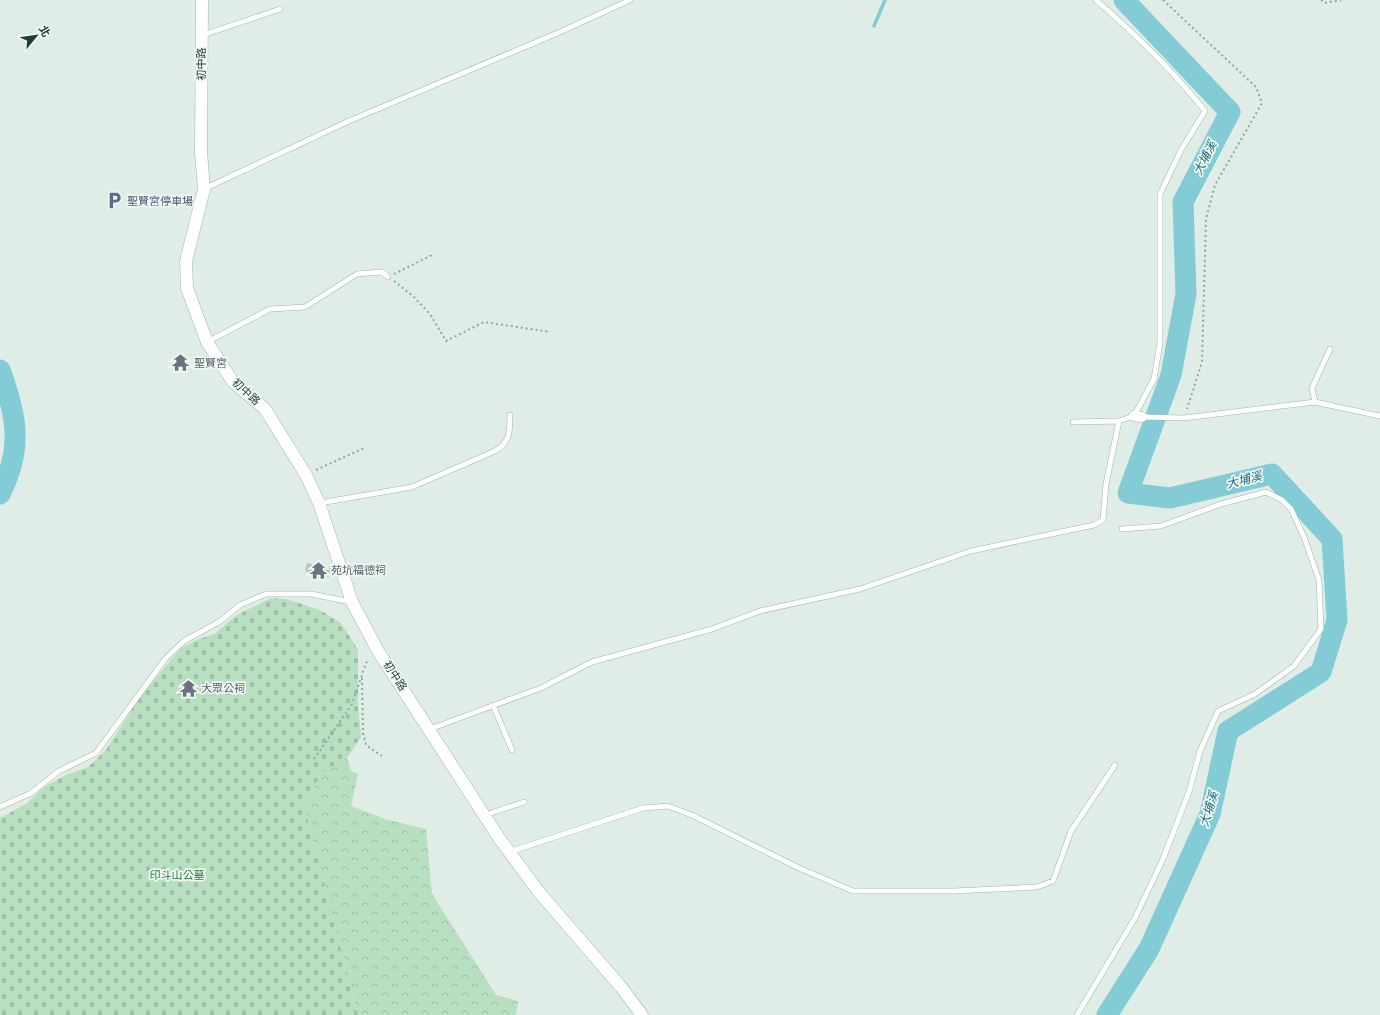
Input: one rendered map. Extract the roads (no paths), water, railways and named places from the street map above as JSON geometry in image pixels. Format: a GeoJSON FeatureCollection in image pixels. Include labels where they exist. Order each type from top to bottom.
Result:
{"type":"FeatureCollection","features":[{"type":"Feature","properties":{"kind":"street","name":"初中路"},"geometry":{"type":"LineString","coordinates":[[202,0],[201,152],[204,189],[186,261],[187,288],[207,342],[233,382],[265,409],[306,475],[319,503],[352,602],[378,651],[430,729],[484,815],[538,891],[621,987],[642,1015]]}},
{"type":"Feature","properties":{"kind":"lane"},"geometry":{"type":"LineString","coordinates":[[204,189],[349,121],[560,32],[630,0]]}},
{"type":"Feature","properties":{"kind":"lane"},"geometry":{"type":"LineString","coordinates":[[1096,0],[1181,83],[1205,111],[1180,150],[1160,194],[1160,343],[1154,379],[1138,416]]}},
{"type":"Feature","properties":{"kind":"lane"},"geometry":{"type":"LineString","coordinates":[[202,35],[280,9]]}},
{"type":"Feature","properties":{"kind":"lane"},"geometry":{"type":"LineString","coordinates":[[207,342],[270,309],[305,307],[356,274],[382,272],[388,277]]}},
{"type":"Feature","properties":{"kind":"lane"},"geometry":{"type":"LineString","coordinates":[[1315,402],[1312,388],[1330,349]]}},
{"type":"Feature","properties":{"kind":"lane"},"geometry":{"type":"LineString","coordinates":[[1073,422],[1119,421],[1138,416],[1184,418],[1315,402],[1380,416]]}},
{"type":"Feature","properties":{"kind":"lane"},"geometry":{"type":"LineString","coordinates":[[319,503],[412,487],[495,451],[504,446],[510,430],[510,415]]}},
{"type":"Feature","properties":{"kind":"lane"},"geometry":{"type":"LineString","coordinates":[[430,729],[541,688],[592,662],[712,629],[760,611],[860,589],[972,551],[1094,525],[1103,520],[1106,484],[1119,421]]}},
{"type":"Feature","properties":{"kind":"lane"},"geometry":{"type":"LineString","coordinates":[[1078,1015],[1135,918],[1163,859],[1189,792],[1200,751],[1218,711],[1255,694],[1294,666],[1322,628],[1319,580],[1304,537],[1291,509],[1282,500],[1266,492],[1220,504],[1161,526],[1122,530]]}},
{"type":"Feature","properties":{"kind":"lane"},"geometry":{"type":"LineString","coordinates":[[0,807],[32,793],[59,771],[96,753],[166,658],[184,641],[219,622],[240,605],[266,594],[311,594],[352,602]]}},
{"type":"Feature","properties":{"kind":"lane"},"geometry":{"type":"LineString","coordinates":[[494,706],[512,750]]}},
{"type":"Feature","properties":{"kind":"lane"},"geometry":{"type":"LineString","coordinates":[[509,852],[643,808],[668,806],[694,816],[799,868],[853,891],[954,891],[1037,887],[1053,881],[1071,831],[1115,765]]}},
{"type":"Feature","properties":{"kind":"lane"},"geometry":{"type":"LineString","coordinates":[[484,815],[524,802]]}},
{"type":"Feature","properties":{"kind":"waterway"},"geometry":{"type":"LineString","coordinates":[[874,26],[885,0]]}},
{"type":"Feature","properties":{"kind":"waterway","name":"大埔溪"},"geometry":{"type":"LineString","coordinates":[[1107,1015],[1149,949],[1210,814],[1228,731],[1321,672],[1337,620],[1332,539],[1272,474],[1170,498],[1128,493],[1171,375],[1186,294],[1183,202],[1230,112],[1124,0]]}},
{"type":"Feature","properties":{"kind":"waterway"},"geometry":{"type":"LineString","coordinates":[[0,370],[13,413],[15,430],[14,453],[6,481],[0,494]]}},
{"type":"Feature","properties":{"kind":"place","name":"聖賢宮停車場"},"geometry":{"type":"Point","coordinates":[114,201]}},
{"type":"Feature","properties":{"kind":"place","name":"聖賢宮"},"geometry":{"type":"Point","coordinates":[181,363]}},
{"type":"Feature","properties":{"kind":"place","name":"苑坑福德祠"},"geometry":{"type":"Point","coordinates":[318,570]}},
{"type":"Feature","properties":{"kind":"place","name":"大眾公祠"},"geometry":{"type":"Point","coordinates":[188,688]}},
{"type":"Feature","properties":{"kind":"park label","name":"印斗山公墓"},"geometry":{"type":"Point","coordinates":[177,875]}}]}
